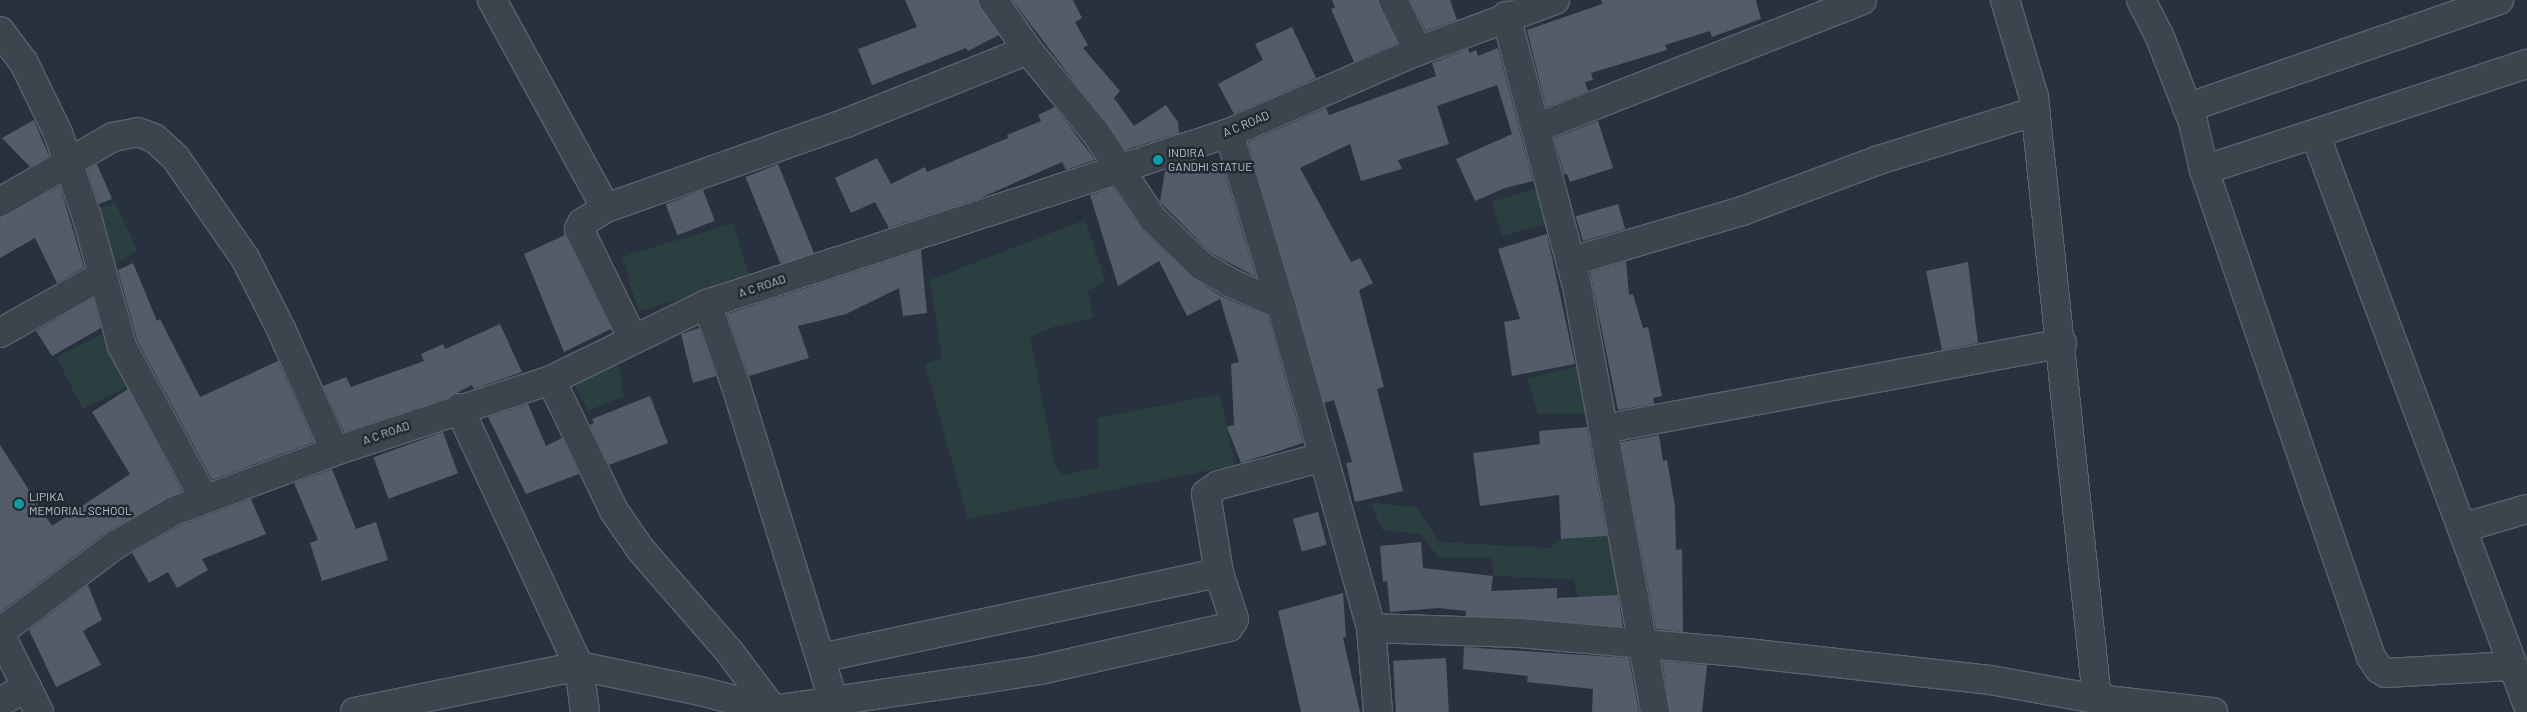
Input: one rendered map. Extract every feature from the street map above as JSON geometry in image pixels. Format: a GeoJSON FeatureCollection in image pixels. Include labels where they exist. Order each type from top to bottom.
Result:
{"type":"FeatureCollection","features":[{"type":"Feature","properties":{"kind":"street"},"geometry":{"type":"LineString","coordinates":[[492,0],[606,208]]}},
{"type":"Feature","properties":{"kind":"street"},"geometry":{"type":"LineString","coordinates":[[993,0],[1028,50],[1096,133],[1153,218],[1202,266],[1230,283],[1281,305]]}},
{"type":"Feature","properties":{"kind":"street"},"geometry":{"type":"LineString","coordinates":[[1393,0],[1418,51]]}},
{"type":"Feature","properties":{"kind":"street","name":"A C ROAD"},"geometry":{"type":"LineString","coordinates":[[39,712],[0,633],[115,545],[174,511],[335,451],[459,408],[551,380],[707,304],[1229,132],[1418,51],[1506,16],[1555,0]]}},
{"type":"Feature","properties":{"kind":"street"},"geometry":{"type":"LineString","coordinates":[[1536,128],[1862,0]]}},
{"type":"Feature","properties":{"kind":"street"},"geometry":{"type":"LineString","coordinates":[[2005,0],[2036,111],[2062,343],[2098,699]]}},
{"type":"Feature","properties":{"kind":"street"},"geometry":{"type":"LineString","coordinates":[[2141,0],[2159,35],[2187,108],[2204,170],[2363,635],[2379,670],[2386,673],[2513,666]]}},
{"type":"Feature","properties":{"kind":"street"},"geometry":{"type":"LineString","coordinates":[[2187,108],[2499,0]]}},
{"type":"Feature","properties":{"kind":"street"},"geometry":{"type":"LineString","coordinates":[[1506,16],[1572,261],[1645,644],[1655,712]]}},
{"type":"Feature","properties":{"kind":"street"},"geometry":{"type":"LineString","coordinates":[[0,31],[23,60],[58,133],[87,217],[101,276],[122,346],[204,500]]}},
{"type":"Feature","properties":{"kind":"street"},"geometry":{"type":"LineString","coordinates":[[633,339],[579,229],[582,223],[606,208],[846,123],[1028,50]]}},
{"type":"Feature","properties":{"kind":"street"},"geometry":{"type":"LineString","coordinates":[[2204,170],[2527,64]]}},
{"type":"Feature","properties":{"kind":"street"},"geometry":{"type":"LineString","coordinates":[[1572,261],[1742,211],[1879,160],[2036,111]]}},
{"type":"Feature","properties":{"kind":"street"},"geometry":{"type":"LineString","coordinates":[[0,202],[126,133],[138,132],[154,138],[175,157],[245,258],[281,329],[335,451]]}},
{"type":"Feature","properties":{"kind":"street"},"geometry":{"type":"LineString","coordinates":[[1229,132],[1281,305],[1371,628],[1378,712]]}},
{"type":"Feature","properties":{"kind":"street"},"geometry":{"type":"LineString","coordinates":[[2315,134],[2527,703]]}},
{"type":"Feature","properties":{"kind":"street"},"geometry":{"type":"LineString","coordinates":[[0,333],[101,276]]}},
{"type":"Feature","properties":{"kind":"street"},"geometry":{"type":"LineString","coordinates":[[707,304],[736,386],[834,702]]}},
{"type":"Feature","properties":{"kind":"street"},"geometry":{"type":"LineString","coordinates":[[1604,429],[2062,343]]}},
{"type":"Feature","properties":{"kind":"street"},"geometry":{"type":"LineString","coordinates":[[551,380],[614,512],[641,550],[728,650],[773,710]]}},
{"type":"Feature","properties":{"kind":"street"},"geometry":{"type":"LineString","coordinates":[[459,408],[579,666],[585,712]]}},
{"type":"Feature","properties":{"kind":"street"},"geometry":{"type":"LineString","coordinates":[[355,712],[579,666],[700,691],[773,710],[1040,670],[1223,629],[1232,624],[1234,619],[1219,573],[1206,494],[1219,485],[1323,457]]}},
{"type":"Feature","properties":{"kind":"street"},"geometry":{"type":"LineString","coordinates":[[2462,528],[2527,510]]}},
{"type":"Feature","properties":{"kind":"street"},"geometry":{"type":"LineString","coordinates":[[821,658],[1219,573]]}},
{"type":"Feature","properties":{"kind":"street"},"geometry":{"type":"LineString","coordinates":[[1371,628],[1519,633],[1645,644],[1990,680],[2098,699],[2178,710],[2213,712]]}},
{"type":"Feature","properties":{"kind":"street"},"geometry":{"type":"LineString","coordinates":[[0,702],[27,687]]}},
{"type":"Feature","properties":{"kind":"green space"},"geometry":{"type":"Polygon","coordinates":[[[1543,187],[1553,222],[1502,236],[1492,202],[1543,187]]]}},
{"type":"Feature","properties":{"kind":"green space"},"geometry":{"type":"Polygon","coordinates":[[[115,202],[137,250],[107,270],[92,212],[115,202]]]}},
{"type":"Feature","properties":{"kind":"green space"},"geometry":{"type":"Polygon","coordinates":[[[1085,220],[1105,281],[1088,291],[1093,318],[1055,326],[1030,337],[1055,465],[1063,475],[1099,468],[1098,418],[1220,394],[1235,465],[968,519],[925,364],[942,358],[930,280],[1085,220]]]}},
{"type":"Feature","properties":{"kind":"green space"},"geometry":{"type":"Polygon","coordinates":[[[733,223],[750,278],[639,311],[622,257],[733,223]]]}},
{"type":"Feature","properties":{"kind":"green space"},"geometry":{"type":"Polygon","coordinates":[[[108,331],[134,383],[83,409],[56,357],[108,331]]]}},
{"type":"Feature","properties":{"kind":"green space"},"geometry":{"type":"Polygon","coordinates":[[[617,358],[624,396],[588,411],[572,378],[617,358]]]}},
{"type":"Feature","properties":{"kind":"green space"},"geometry":{"type":"Polygon","coordinates":[[[1583,365],[1587,413],[1538,414],[1527,378],[1583,365]]]}},
{"type":"Feature","properties":{"kind":"green space"},"geometry":{"type":"Polygon","coordinates":[[[1371,503],[1416,507],[1439,542],[1550,548],[1561,539],[1609,536],[1622,595],[1578,597],[1573,579],[1493,576],[1491,558],[1439,558],[1421,534],[1382,530],[1371,503]]]}},
{"type":"Feature","properties":{"kind":"building"},"geometry":{"type":"Polygon","coordinates":[[[905,0],[978,0],[999,35],[968,51],[966,48],[872,85],[858,49],[917,27],[905,0]]]}},
{"type":"Feature","properties":{"kind":"building"},"geometry":{"type":"Polygon","coordinates":[[[1012,0],[1073,0],[1082,18],[1075,22],[1088,45],[1083,48],[1120,91],[1114,98],[1134,126],[1166,105],[1178,122],[1179,133],[1126,150],[1012,0]]]}},
{"type":"Feature","properties":{"kind":"building"},"geometry":{"type":"Polygon","coordinates":[[[1332,0],[1378,0],[1397,43],[1354,62],[1331,9],[1335,7],[1332,0]]]}},
{"type":"Feature","properties":{"kind":"building"},"geometry":{"type":"Polygon","coordinates":[[[1410,0],[1450,0],[1457,20],[1426,31],[1410,0]]]}},
{"type":"Feature","properties":{"kind":"building"},"geometry":{"type":"Polygon","coordinates":[[[1601,0],[1756,0],[1761,19],[1712,37],[1710,31],[1665,45],[1667,50],[1591,73],[1593,80],[1585,82],[1588,91],[1546,107],[1527,30],[1602,4],[1601,0]]]}},
{"type":"Feature","properties":{"kind":"building"},"geometry":{"type":"Polygon","coordinates":[[[1292,27],[1316,78],[1234,114],[1218,84],[1263,60],[1255,44],[1292,27]]]}},
{"type":"Feature","properties":{"kind":"building"},"geometry":{"type":"Polygon","coordinates":[[[1498,48],[1533,181],[1505,188],[1475,201],[1456,159],[1512,134],[1497,85],[1437,106],[1449,144],[1398,160],[1402,169],[1361,181],[1350,144],[1300,168],[1351,262],[1360,258],[1373,283],[1359,290],[1384,387],[1377,389],[1403,491],[1355,502],[1346,463],[1352,462],[1334,400],[1324,403],[1248,142],[1326,108],[1329,115],[1436,76],[1432,63],[1468,49],[1470,53],[1476,50],[1478,56],[1498,48]]]}},
{"type":"Feature","properties":{"kind":"building"},"geometry":{"type":"Polygon","coordinates":[[[1055,107],[1095,160],[1066,170],[1062,162],[978,199],[889,228],[875,202],[851,213],[835,178],[877,158],[891,184],[925,167],[927,172],[1008,138],[1007,135],[1041,121],[1038,115],[1055,107]]]}},
{"type":"Feature","properties":{"kind":"building"},"geometry":{"type":"Polygon","coordinates":[[[34,120],[49,156],[30,167],[2,138],[34,120]]]}},
{"type":"Feature","properties":{"kind":"building"},"geometry":{"type":"Polygon","coordinates":[[[1598,121],[1613,168],[1570,182],[1567,174],[1564,174],[1554,138],[1598,121]]]}},
{"type":"Feature","properties":{"kind":"building"},"geometry":{"type":"Polygon","coordinates":[[[1221,161],[1256,277],[1211,253],[1160,202],[1165,171],[1191,162],[1221,161]]]}},
{"type":"Feature","properties":{"kind":"building"},"geometry":{"type":"Polygon","coordinates":[[[97,164],[112,199],[99,204],[87,170],[97,164]]]}},
{"type":"Feature","properties":{"kind":"building"},"geometry":{"type":"Polygon","coordinates":[[[778,164],[814,253],[782,266],[746,177],[778,164]]]}},
{"type":"Feature","properties":{"kind":"building"},"geometry":{"type":"Polygon","coordinates":[[[60,186],[84,267],[57,283],[35,238],[0,258],[0,218],[60,186]]]}},
{"type":"Feature","properties":{"kind":"building"},"geometry":{"type":"Polygon","coordinates":[[[1113,187],[1142,230],[1191,277],[1223,297],[1268,316],[1303,443],[1241,463],[1227,427],[1234,425],[1231,364],[1239,362],[1220,299],[1187,316],[1159,261],[1118,286],[1090,195],[1113,187]]]}},
{"type":"Feature","properties":{"kind":"building"},"geometry":{"type":"Polygon","coordinates":[[[703,190],[715,221],[677,235],[666,204],[703,190]]]}},
{"type":"Feature","properties":{"kind":"building"},"geometry":{"type":"Polygon","coordinates":[[[1618,204],[1625,229],[1583,241],[1576,216],[1618,204]]]}},
{"type":"Feature","properties":{"kind":"building"},"geometry":{"type":"Polygon","coordinates":[[[1547,234],[1575,364],[1512,376],[1504,322],[1520,319],[1498,249],[1547,234]]]}},
{"type":"Feature","properties":{"kind":"building"},"geometry":{"type":"Polygon","coordinates":[[[565,235],[611,329],[564,352],[524,254],[565,235]]]}},
{"type":"Feature","properties":{"kind":"building"},"geometry":{"type":"Polygon","coordinates":[[[921,250],[927,313],[903,316],[899,288],[846,314],[798,326],[809,358],[749,376],[727,314],[921,250]]]}},
{"type":"Feature","properties":{"kind":"building"},"geometry":{"type":"Polygon","coordinates":[[[1626,261],[1629,295],[1633,294],[1643,328],[1648,327],[1662,396],[1653,398],[1654,404],[1618,410],[1590,272],[1626,261]]]}},
{"type":"Feature","properties":{"kind":"building"},"geometry":{"type":"Polygon","coordinates":[[[1968,262],[1978,343],[1942,350],[1926,271],[1968,262]]]}},
{"type":"Feature","properties":{"kind":"building"},"geometry":{"type":"Polygon","coordinates":[[[133,263],[157,321],[160,319],[200,397],[278,361],[314,442],[212,480],[137,340],[118,270],[133,263]]]}},
{"type":"Feature","properties":{"kind":"building"},"geometry":{"type":"Polygon","coordinates":[[[93,298],[101,328],[52,356],[36,331],[93,298]]]}},
{"type":"Feature","properties":{"kind":"building"},"geometry":{"type":"Polygon","coordinates":[[[500,324],[522,372],[474,389],[472,385],[447,398],[344,432],[323,386],[346,377],[351,387],[424,361],[421,354],[443,344],[445,349],[500,324]]]}},
{"type":"Feature","properties":{"kind":"building"},"geometry":{"type":"Polygon","coordinates":[[[699,328],[716,376],[693,383],[681,334],[699,328]]]}},
{"type":"Feature","properties":{"kind":"building"},"geometry":{"type":"Polygon","coordinates":[[[128,389],[182,491],[106,532],[0,612],[0,445],[52,526],[130,474],[92,412],[128,389]]]}},
{"type":"Feature","properties":{"kind":"building"},"geometry":{"type":"Polygon","coordinates":[[[650,396],[668,443],[609,465],[590,425],[594,423],[592,419],[650,396]]]}},
{"type":"Feature","properties":{"kind":"building"},"geometry":{"type":"Polygon","coordinates":[[[528,404],[546,446],[562,438],[579,474],[526,494],[488,417],[528,404]]]}},
{"type":"Feature","properties":{"kind":"building"},"geometry":{"type":"Polygon","coordinates":[[[1587,427],[1607,536],[1561,539],[1559,495],[1480,506],[1473,453],[1540,444],[1539,431],[1587,427]]]}},
{"type":"Feature","properties":{"kind":"building"},"geometry":{"type":"Polygon","coordinates":[[[443,432],[458,473],[389,499],[373,457],[443,432]]]}},
{"type":"Feature","properties":{"kind":"building"},"geometry":{"type":"Polygon","coordinates":[[[1659,435],[1663,461],[1667,460],[1675,507],[1676,550],[1682,549],[1683,632],[1656,629],[1621,442],[1659,435]]]}},
{"type":"Feature","properties":{"kind":"building"},"geometry":{"type":"Polygon","coordinates":[[[332,469],[356,529],[376,522],[388,560],[322,581],[310,543],[318,540],[294,483],[332,469]]]}},
{"type":"Feature","properties":{"kind":"building"},"geometry":{"type":"Polygon","coordinates":[[[251,499],[266,534],[202,559],[208,570],[177,588],[168,572],[149,583],[132,553],[181,525],[251,499]]]}},
{"type":"Feature","properties":{"kind":"building"},"geometry":{"type":"Polygon","coordinates":[[[1318,512],[1327,545],[1302,552],[1293,519],[1318,512]]]}},
{"type":"Feature","properties":{"kind":"building"},"geometry":{"type":"Polygon","coordinates":[[[1421,542],[1423,568],[1493,576],[1491,591],[1557,588],[1557,598],[1618,595],[1623,627],[1466,616],[1466,611],[1439,608],[1390,612],[1387,581],[1383,582],[1380,546],[1421,542]]]}},
{"type":"Feature","properties":{"kind":"building"},"geometry":{"type":"Polygon","coordinates":[[[88,585],[102,620],[83,631],[101,665],[56,687],[29,630],[88,585]]]}},
{"type":"Feature","properties":{"kind":"building"},"geometry":{"type":"Polygon","coordinates":[[[1343,593],[1346,637],[1343,638],[1360,712],[1301,712],[1278,611],[1343,593]]]}},
{"type":"Feature","properties":{"kind":"building"},"geometry":{"type":"Polygon","coordinates":[[[1464,647],[1629,658],[1639,712],[1592,712],[1593,689],[1527,682],[1528,676],[1463,669],[1464,647]]]}},
{"type":"Feature","properties":{"kind":"building"},"geometry":{"type":"Polygon","coordinates":[[[1446,658],[1449,712],[1396,712],[1393,661],[1446,658]]]}},
{"type":"Feature","properties":{"kind":"building"},"geometry":{"type":"Polygon","coordinates":[[[1662,661],[1707,665],[1702,712],[1670,712],[1662,661]]]}},
{"type":"Feature","properties":{"kind":"place","name":"INDIRA GANDHI STATUE"},"geometry":{"type":"Point","coordinates":[1158,160]}},
{"type":"Feature","properties":{"kind":"place","name":"LIPIKA MEMORIAL SCHOOL"},"geometry":{"type":"Point","coordinates":[19,504]}}]}
